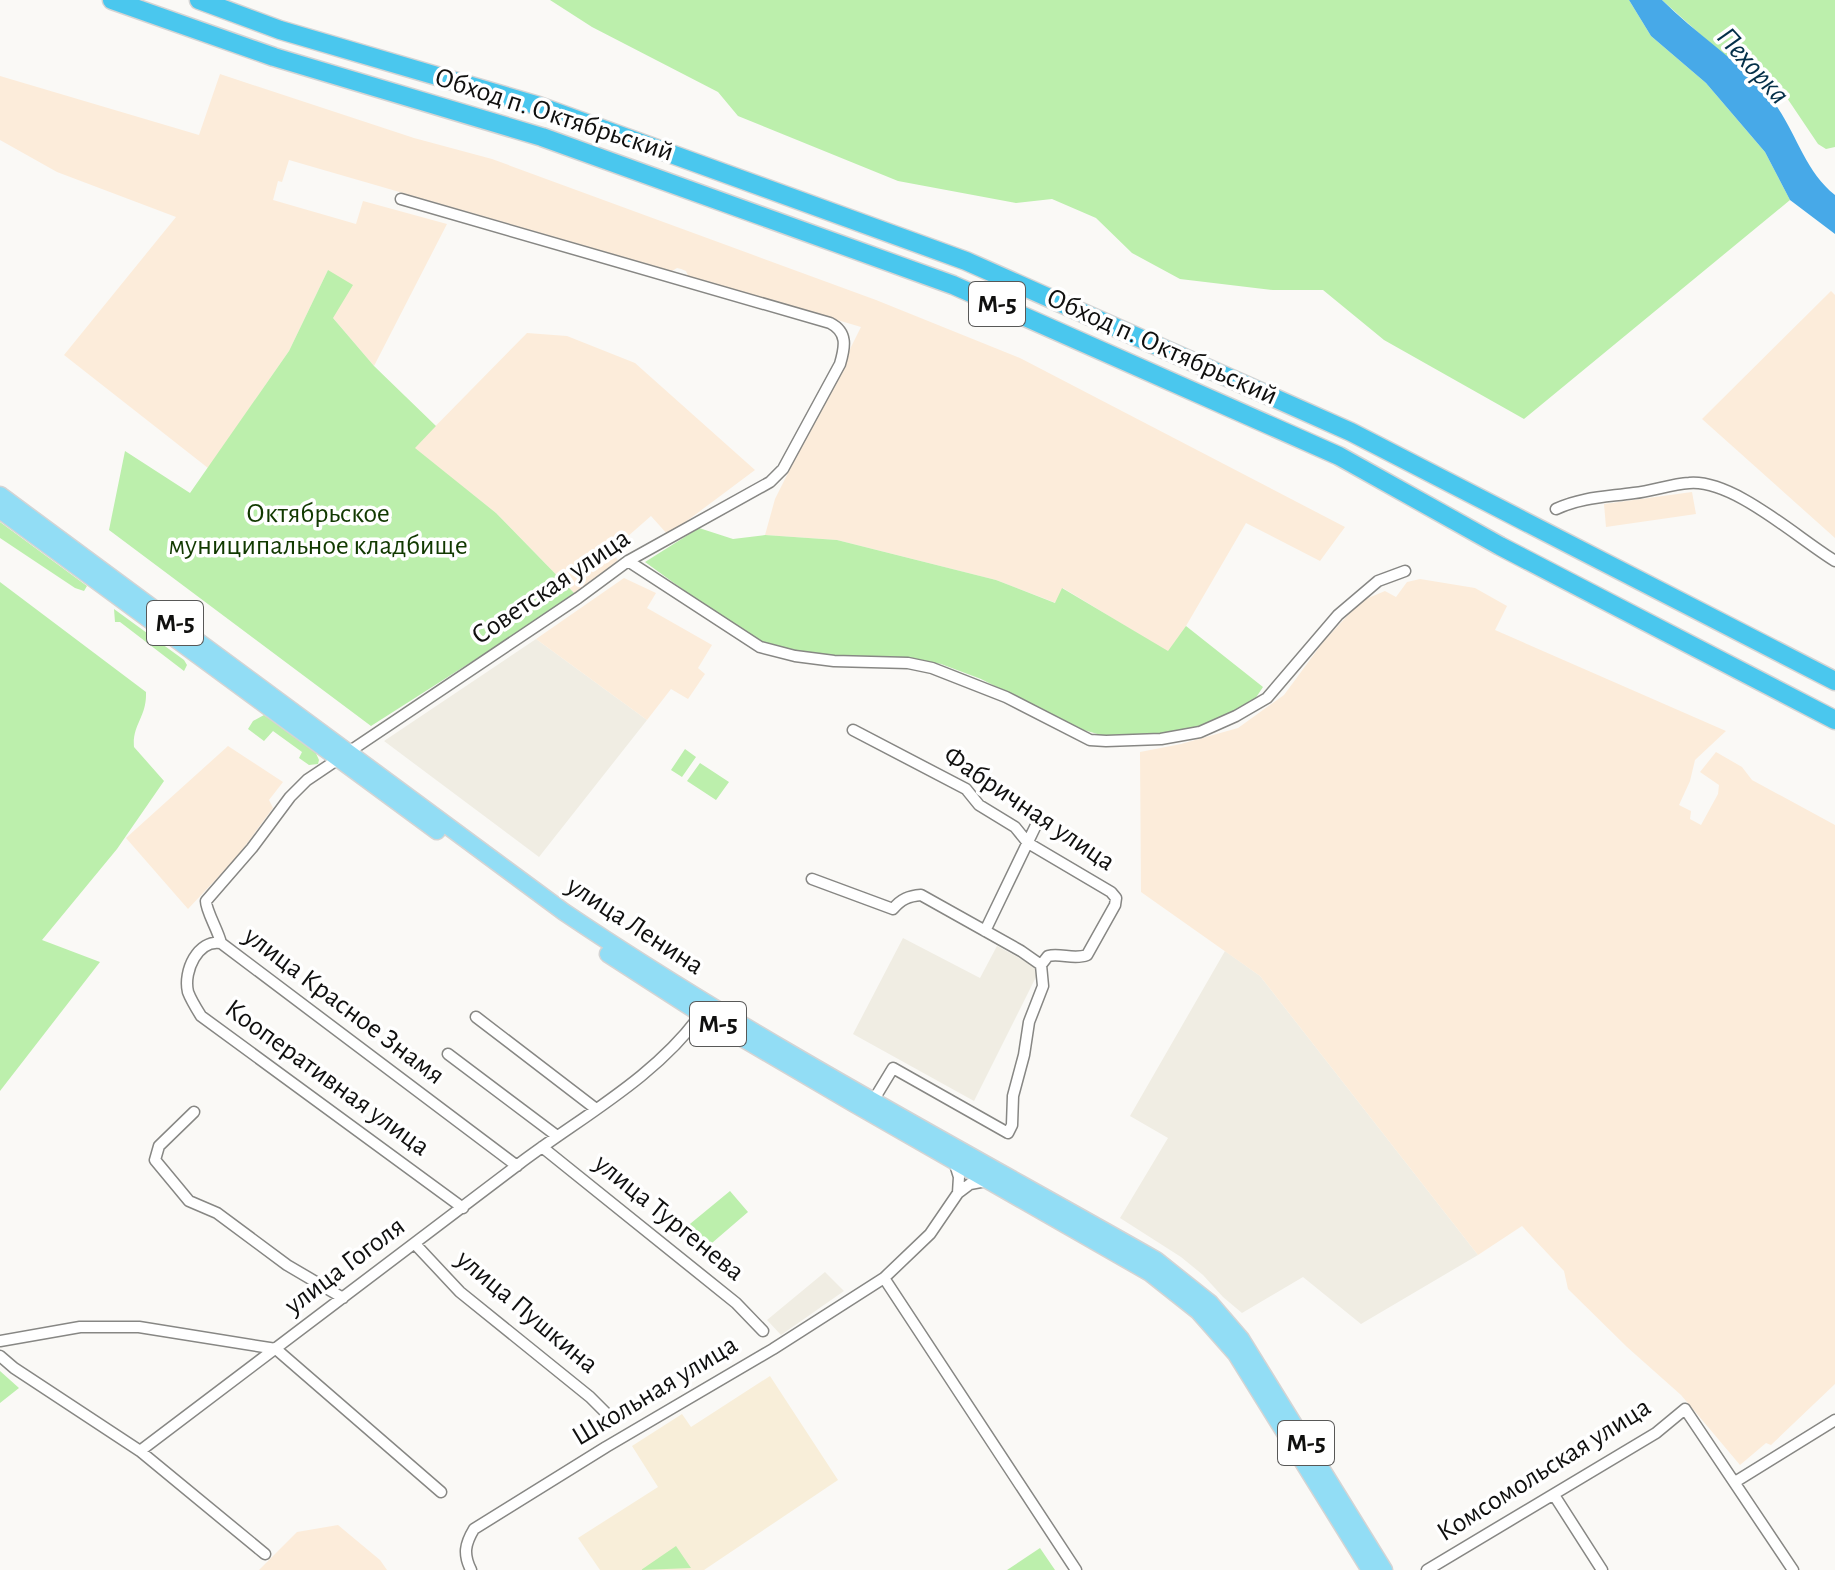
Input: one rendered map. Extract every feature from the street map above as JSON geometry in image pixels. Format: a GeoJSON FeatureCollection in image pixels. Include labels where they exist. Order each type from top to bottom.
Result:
{"type":"FeatureCollection","features":[{"type":"Feature","properties":{"kind":"highway","name":"Обход п. Октябрьский"},"geometry":{"type":"LineString","coordinates":[[112,0],[274,57],[542,137],[953,285],[1339,456],[1500,546],[1835,720]]}},
{"type":"Feature","properties":{"kind":"highway","name":"Обход п. Октябрьский"},"geometry":{"type":"LineString","coordinates":[[199,0],[280,30],[539,106],[966,261],[1351,432],[1832,678]]}},
{"type":"Feature","properties":{"kind":"main road","name":"улица Ленина"},"geometry":{"type":"LineString","coordinates":[[0,495],[557,920],[635,973],[1150,1273],[1198,1311],[1230,1347],[1370,1570]]}},
{"type":"Feature","properties":{"kind":"main road","name":"улица Ленина"},"geometry":{"type":"LineString","coordinates":[[0,510],[628,955],[873,1101],[1156,1260],[1210,1303],[1251,1354],[1384,1570]]}},
{"type":"Feature","properties":{"kind":"street","name":"Советская улица"},"geometry":{"type":"LineString","coordinates":[[343,755],[578,598],[628,561],[770,482],[783,469],[840,364],[844,349],[842,333],[837,327],[401,199]]}},
{"type":"Feature","properties":{"kind":"street"},"geometry":{"type":"LineString","coordinates":[[1556,509],[1599,496],[1691,483],[1716,485],[1735,492],[1835,561]]}},
{"type":"Feature","properties":{"kind":"street"},"geometry":{"type":"LineString","coordinates":[[628,561],[760,647],[834,661],[908,663],[932,668],[1006,697],[1090,740],[1106,741],[1161,739],[1200,732],[1236,716],[1267,698],[1338,615],[1378,581],[1405,571]]}},
{"type":"Feature","properties":{"kind":"street","name":"Фабричная улица"},"geometry":{"type":"LineString","coordinates":[[853,730],[966,789],[979,805],[1015,827],[1028,843],[1111,892],[1116,898],[1087,955],[1079,958],[1057,954],[1048,956],[1041,965]]}},
{"type":"Feature","properties":{"kind":"street","name":"улица Красное Знамя"},"geometry":{"type":"LineString","coordinates":[[343,755],[307,780],[290,797],[252,848],[206,901],[221,943],[517,1166]]}},
{"type":"Feature","properties":{"kind":"street"},"geometry":{"type":"LineString","coordinates":[[985,931],[1038,821]]}},
{"type":"Feature","properties":{"kind":"street"},"geometry":{"type":"LineString","coordinates":[[812,879],[893,909],[898,902],[910,896],[921,895],[1041,965],[1043,986],[1029,1022],[1013,1096],[1012,1125],[1008,1133],[893,1068],[873,1101]]}},
{"type":"Feature","properties":{"kind":"street","name":"Кооперативная улица"},"geometry":{"type":"LineString","coordinates":[[221,943],[205,945],[190,967],[187,982],[189,993],[201,1016],[463,1208]]}},
{"type":"Feature","properties":{"kind":"street","name":"улица Гоголя"},"geometry":{"type":"LineString","coordinates":[[140,1451],[596,1109],[665,1055],[701,1014]]}},
{"type":"Feature","properties":{"kind":"street"},"geometry":{"type":"LineString","coordinates":[[476,1017],[596,1109]]}},
{"type":"Feature","properties":{"kind":"street","name":"улица Красное Знамя"},"geometry":{"type":"LineString","coordinates":[[448,1054],[557,1136]]}},
{"type":"Feature","properties":{"kind":"street"},"geometry":{"type":"LineString","coordinates":[[194,1112],[159,1146],[155,1160],[189,1201],[217,1213],[287,1265],[343,1298]]}},
{"type":"Feature","properties":{"kind":"street","name":"улица Тургенева"},"geometry":{"type":"LineString","coordinates":[[542,1147],[736,1303],[763,1331]]}},
{"type":"Feature","properties":{"kind":"street"},"geometry":{"type":"LineString","coordinates":[[954,1161],[959,1177],[958,1193]]}},
{"type":"Feature","properties":{"kind":"street"},"geometry":{"type":"LineString","coordinates":[[958,1193],[970,1184],[990,1181]]}},
{"type":"Feature","properties":{"kind":"street","name":"Школьная улица"},"geometry":{"type":"LineString","coordinates":[[471,1570],[466,1543],[474,1529],[773,1349],[884,1278],[930,1234],[958,1193]]}},
{"type":"Feature","properties":{"kind":"street","name":"улица Пушкина"},"geometry":{"type":"LineString","coordinates":[[415,1244],[460,1292],[590,1397],[609,1416]]}},
{"type":"Feature","properties":{"kind":"street"},"geometry":{"type":"LineString","coordinates":[[884,1278],[1076,1570]]}},
{"type":"Feature","properties":{"kind":"street"},"geometry":{"type":"LineString","coordinates":[[0,1341],[80,1327],[139,1327],[276,1349],[441,1492]]}},
{"type":"Feature","properties":{"kind":"street"},"geometry":{"type":"LineString","coordinates":[[0,1356],[140,1451],[265,1554]]}},
{"type":"Feature","properties":{"kind":"street","name":"Комсомольская улица"},"geometry":{"type":"LineString","coordinates":[[1427,1570],[1656,1433],[1685,1409],[1735,1482]]}},
{"type":"Feature","properties":{"kind":"street"},"geometry":{"type":"LineString","coordinates":[[1793,1570],[1735,1482],[1835,1420]]}},
{"type":"Feature","properties":{"kind":"street"},"geometry":{"type":"LineString","coordinates":[[1554,1495],[1602,1570]]}},
{"type":"Feature","properties":{"kind":"shaded area"},"geometry":{"type":"Polygon","coordinates":[[[220,74],[414,138],[492,159],[876,300],[1020,358],[1345,527],[1320,561],[1246,523],[1168,652],[1063,588],[1056,603],[996,580],[837,540],[765,535],[775,499],[861,327],[688,276],[681,269],[672,271],[289,160],[282,182],[278,181],[273,200],[356,224],[363,201],[447,224],[374,366],[333,318],[328,270],[289,351],[208,468],[64,355],[176,217],[57,172],[0,140],[0,76],[199,135],[220,74]]]}},
{"type":"Feature","properties":{"kind":"shaded area"},"geometry":{"type":"Polygon","coordinates":[[[1831,291],[1835,295],[1835,538],[1702,419],[1831,291]]]}},
{"type":"Feature","properties":{"kind":"shaded area"},"geometry":{"type":"Polygon","coordinates":[[[527,333],[567,336],[635,363],[755,470],[668,535],[651,516],[611,551],[618,560],[576,595],[496,513],[414,448],[527,333]]]}},
{"type":"Feature","properties":{"kind":"shaded area"},"geometry":{"type":"Polygon","coordinates":[[[1692,492],[1696,514],[1606,527],[1604,504],[1692,492]]]}},
{"type":"Feature","properties":{"kind":"shaded area"},"geometry":{"type":"Polygon","coordinates":[[[624,578],[656,593],[647,608],[712,645],[698,668],[705,674],[688,699],[671,689],[647,720],[536,639],[624,578]]]}},
{"type":"Feature","properties":{"kind":"shaded area"},"geometry":{"type":"Polygon","coordinates":[[[1420,579],[1475,588],[1507,606],[1495,630],[1726,731],[1695,760],[1679,805],[1691,811],[1690,819],[1701,825],[1718,794],[1719,785],[1700,772],[1716,752],[1742,767],[1752,780],[1835,825],[1835,1384],[1771,1445],[1766,1443],[1740,1465],[1681,1395],[1568,1289],[1564,1271],[1522,1226],[1478,1255],[1260,976],[1141,892],[1140,752],[1238,728],[1284,695],[1323,642],[1361,601],[1385,591],[1396,597],[1407,582],[1420,579]]]}},
{"type":"Feature","properties":{"kind":"shaded area"},"geometry":{"type":"Polygon","coordinates":[[[536,639],[647,720],[539,857],[384,741],[536,639]]]}},
{"type":"Feature","properties":{"kind":"shaded area"},"geometry":{"type":"Polygon","coordinates":[[[228,746],[283,782],[269,800],[273,808],[237,857],[188,909],[126,838],[228,746]]]}},
{"type":"Feature","properties":{"kind":"shaded area"},"geometry":{"type":"Polygon","coordinates":[[[903,938],[980,978],[997,946],[1040,969],[974,1101],[853,1034],[903,938]]]}},
{"type":"Feature","properties":{"kind":"shaded area"},"geometry":{"type":"Polygon","coordinates":[[[1225,951],[1260,976],[1478,1255],[1361,1324],[1303,1277],[1242,1313],[1181,1257],[1120,1218],[1168,1138],[1130,1116],[1225,951]]]}},
{"type":"Feature","properties":{"kind":"shaded area"},"geometry":{"type":"Polygon","coordinates":[[[825,1272],[844,1291],[781,1335],[767,1320],[825,1272]]]}},
{"type":"Feature","properties":{"kind":"shaded area"},"geometry":{"type":"Polygon","coordinates":[[[770,1376],[838,1480],[704,1570],[600,1570],[578,1538],[658,1487],[632,1446],[682,1414],[691,1427],[770,1376]]]}},
{"type":"Feature","properties":{"kind":"shaded area"},"geometry":{"type":"Polygon","coordinates":[[[338,1525],[380,1560],[387,1570],[259,1570],[297,1532],[338,1525]]]}},
{"type":"Feature","properties":{"kind":"green space"},"geometry":{"type":"Polygon","coordinates":[[[550,0],[1629,0],[1651,36],[1706,83],[1765,152],[1790,200],[1524,419],[1384,340],[1323,290],[1273,290],[1180,279],[1132,253],[1096,218],[1052,199],[1016,203],[898,181],[738,116],[718,92],[592,27],[550,0]]]}},
{"type":"Feature","properties":{"kind":"green space"},"geometry":{"type":"Polygon","coordinates":[[[1662,0],[1835,0],[1835,147],[1826,149],[1818,144],[1785,95],[1768,95],[1662,0]]]}},
{"type":"Feature","properties":{"kind":"green space","name":"Октябрьское муниципальное кладбище"},"geometry":{"type":"Polygon","coordinates":[[[328,270],[353,285],[333,318],[374,366],[436,426],[415,448],[496,513],[576,595],[371,726],[109,530],[125,451],[190,493],[289,351],[328,270]]]}},
{"type":"Feature","properties":{"kind":"green space"},"geometry":{"type":"Polygon","coordinates":[[[0,522],[87,586],[84,591],[0,538],[0,522]]]}},
{"type":"Feature","properties":{"kind":"green space"},"geometry":{"type":"Polygon","coordinates":[[[699,528],[733,539],[765,535],[837,540],[996,580],[1055,603],[1062,588],[1168,651],[1186,626],[1263,687],[1251,705],[1223,719],[1178,733],[1160,736],[1101,735],[1080,729],[981,679],[941,664],[908,659],[828,659],[758,644],[645,562],[699,528]]]}},
{"type":"Feature","properties":{"kind":"green space"},"geometry":{"type":"Polygon","coordinates":[[[0,582],[146,692],[134,747],[164,781],[117,849],[42,940],[100,962],[0,1091],[0,582]]]}},
{"type":"Feature","properties":{"kind":"green space"},"geometry":{"type":"Polygon","coordinates":[[[114,609],[184,660],[187,665],[184,671],[120,622],[115,622],[114,609]]]}},
{"type":"Feature","properties":{"kind":"green space"},"geometry":{"type":"Polygon","coordinates":[[[264,715],[314,749],[318,764],[309,765],[299,758],[302,752],[273,731],[264,741],[248,729],[253,721],[264,715]]]}},
{"type":"Feature","properties":{"kind":"green space"},"geometry":{"type":"Polygon","coordinates":[[[685,749],[696,757],[682,777],[671,770],[685,749]]]}},
{"type":"Feature","properties":{"kind":"green space"},"geometry":{"type":"Polygon","coordinates":[[[700,763],[729,782],[716,800],[687,781],[700,763]]]}},
{"type":"Feature","properties":{"kind":"green space"},"geometry":{"type":"Polygon","coordinates":[[[730,1191],[748,1212],[698,1255],[679,1233],[730,1191]]]}},
{"type":"Feature","properties":{"kind":"green space"},"geometry":{"type":"Polygon","coordinates":[[[0,1371],[19,1388],[0,1403],[0,1371]]]}},
{"type":"Feature","properties":{"kind":"green space"},"geometry":{"type":"Polygon","coordinates":[[[676,1546],[691,1568],[641,1570],[676,1546]]]}},
{"type":"Feature","properties":{"kind":"green space"},"geometry":{"type":"Polygon","coordinates":[[[1040,1548],[1055,1570],[1007,1570],[1040,1548]]]}},
{"type":"Feature","properties":{"kind":"water"},"geometry":{"type":"Polygon","coordinates":[[[1629,0],[1662,0],[1767,94],[1785,119],[1814,173],[1835,195],[1835,234],[1790,200],[1765,152],[1706,83],[1651,36],[1629,0]]]}},
{"type":"Feature","properties":{"kind":"water label","name":"Пехорка"},"geometry":{"type":"Point","coordinates":[1753,66]}}]}
